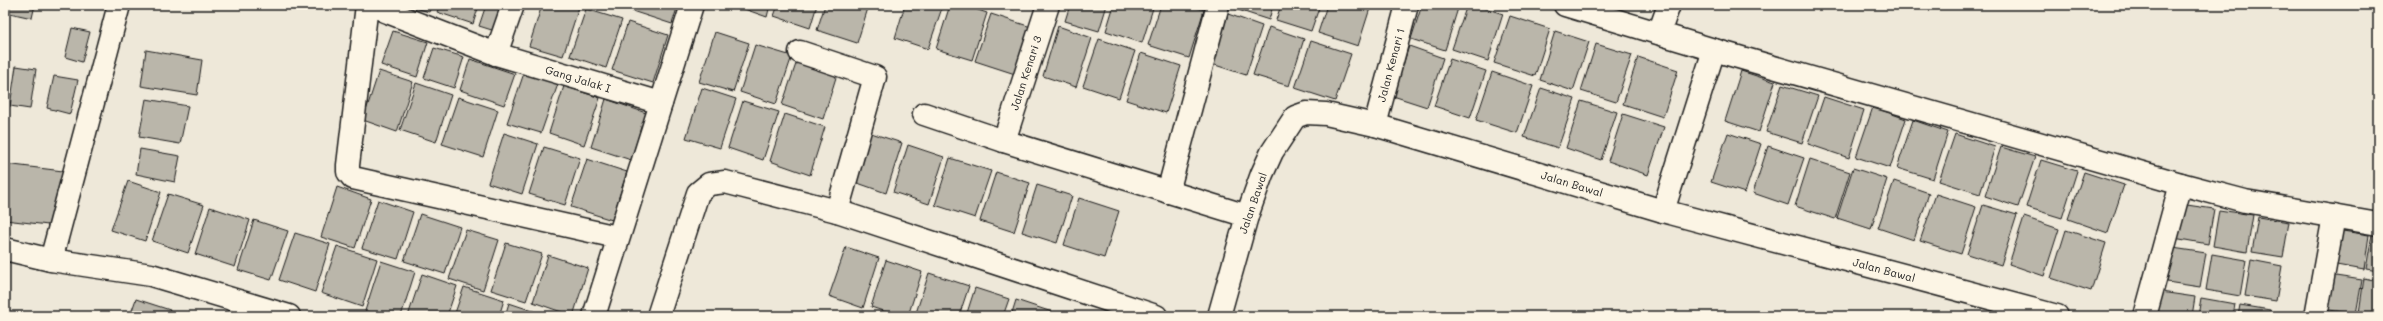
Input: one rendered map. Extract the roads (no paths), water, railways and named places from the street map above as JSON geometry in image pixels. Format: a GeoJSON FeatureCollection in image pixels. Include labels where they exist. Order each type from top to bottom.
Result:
{"type":"FeatureCollection","features":[{"type":"Feature","properties":{"kind":"street"},"geometry":{"type":"LineString","coordinates":[[51,260],[119,5]]}},
{"type":"Feature","properties":{"kind":"street"},"geometry":{"type":"LineString","coordinates":[[367,5],[348,165],[348,172],[353,178],[617,237]]}},
{"type":"Feature","properties":{"kind":"street","name":"Gang Jalak I"},"geometry":{"type":"LineString","coordinates":[[376,5],[385,11],[496,54],[661,103]]}},
{"type":"Feature","properties":{"kind":"street"},"geometry":{"type":"LineString","coordinates":[[496,54],[513,5]]}},
{"type":"Feature","properties":{"kind":"street"},"geometry":{"type":"LineString","coordinates":[[594,316],[617,237],[692,5]]}},
{"type":"Feature","properties":{"kind":"street","name":"Jalan Kenari 3"},"geometry":{"type":"LineString","coordinates":[[1004,141],[1048,5]]}},
{"type":"Feature","properties":{"kind":"street"},"geometry":{"type":"LineString","coordinates":[[1168,192],[1218,5]]}},
{"type":"Feature","properties":{"kind":"street","name":"Jalan Kenari 1"},"geometry":{"type":"LineString","coordinates":[[1375,125],[1407,5]]}},
{"type":"Feature","properties":{"kind":"street"},"geometry":{"type":"LineString","coordinates":[[1565,5],[1714,50],[2181,184],[2245,201],[2378,224]]}},
{"type":"Feature","properties":{"kind":"street"},"geometry":{"type":"LineString","coordinates":[[1659,33],[1669,5]]}},
{"type":"Feature","properties":{"kind":"street"},"geometry":{"type":"LineString","coordinates":[[1663,211],[1714,50]]}},
{"type":"Feature","properties":{"kind":"street"},"geometry":{"type":"LineString","coordinates":[[800,52],[875,78],[837,211]]}},
{"type":"Feature","properties":{"kind":"street","name":"Jalan Bawal"},"geometry":{"type":"LineString","coordinates":[[1219,316],[1247,216],[1272,152],[1295,117],[1306,113],[1326,114],[1375,125],[1663,211],[2057,316]]}},
{"type":"Feature","properties":{"kind":"street"},"geometry":{"type":"LineString","coordinates":[[924,114],[1004,141],[1247,216]]}},
{"type":"Feature","properties":{"kind":"street"},"geometry":{"type":"LineString","coordinates":[[663,315],[698,193],[709,184],[725,182],[837,211],[1156,316]]}},
{"type":"Feature","properties":{"kind":"street"},"geometry":{"type":"LineString","coordinates":[[2146,316],[2181,184]]}},
{"type":"Feature","properties":{"kind":"street"},"geometry":{"type":"LineString","coordinates":[[2316,316],[2334,216]]}},
{"type":"Feature","properties":{"kind":"street"},"geometry":{"type":"LineString","coordinates":[[5,248],[51,260],[151,275],[289,316]]}}]}
